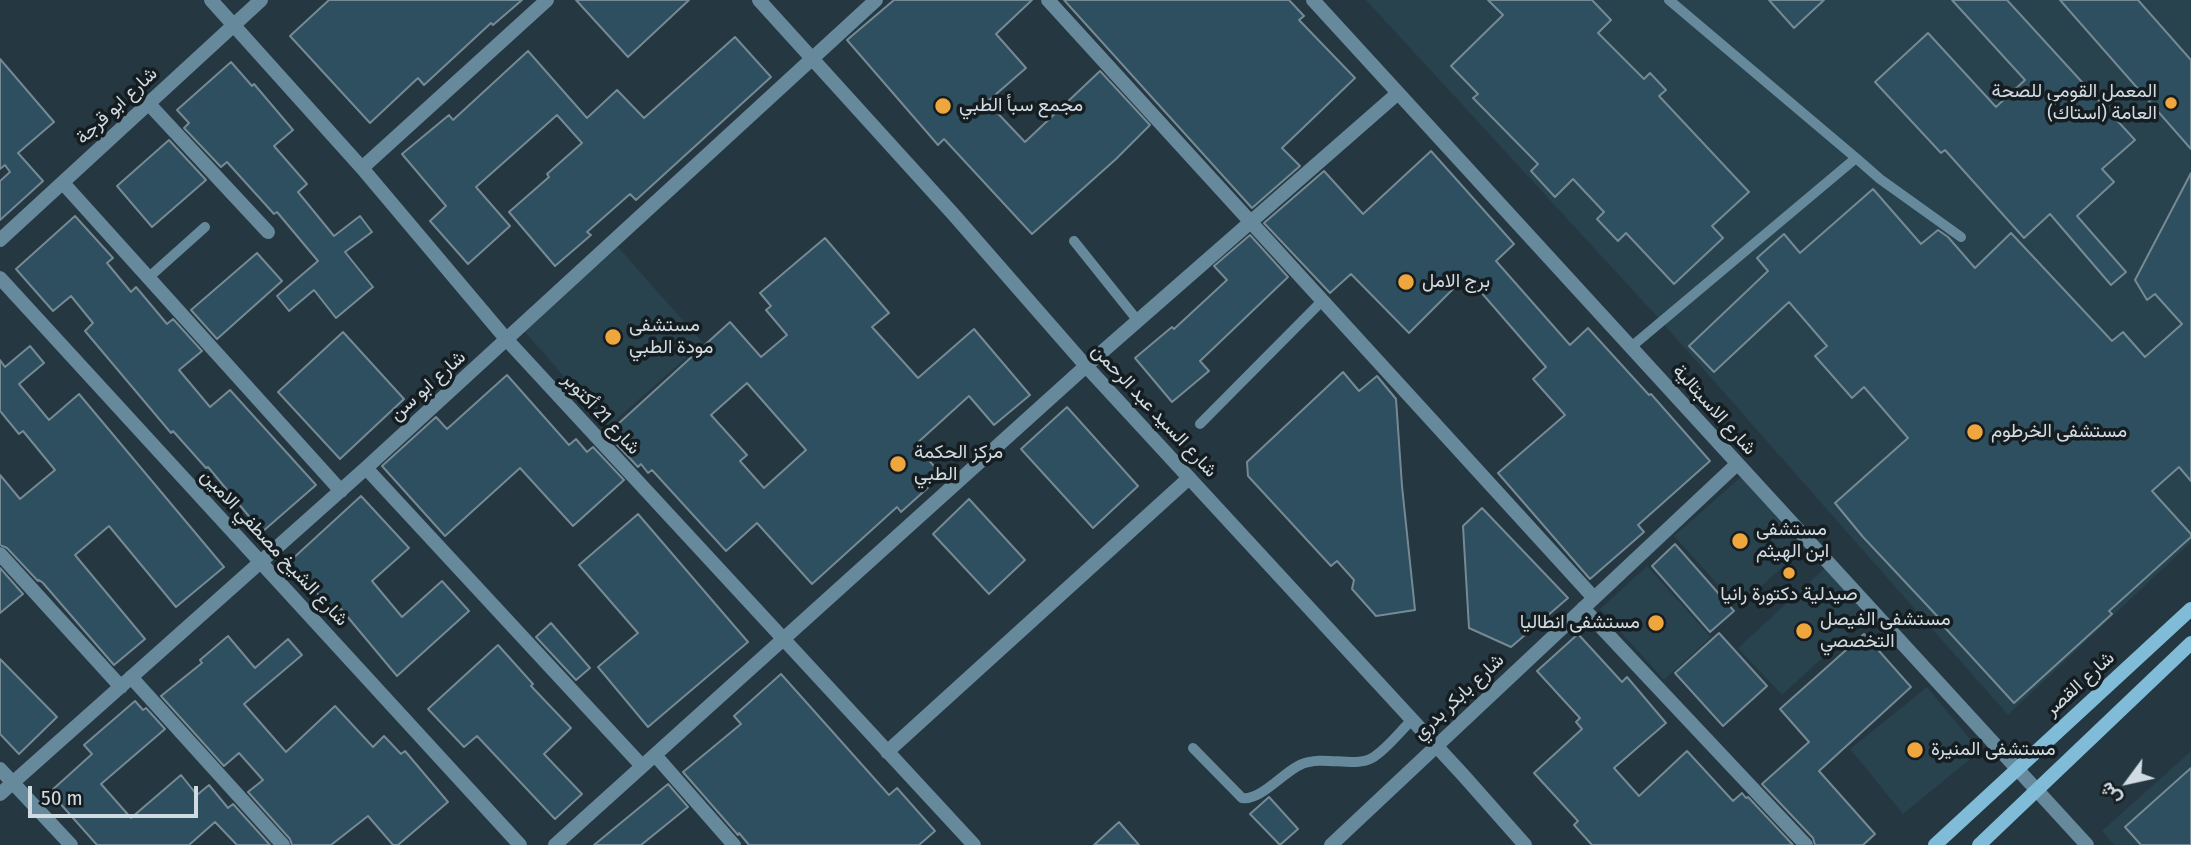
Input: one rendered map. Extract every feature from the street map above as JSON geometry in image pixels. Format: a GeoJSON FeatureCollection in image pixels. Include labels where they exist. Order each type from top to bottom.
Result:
{"type":"FeatureCollection","features":[{"type":"Feature","properties":{"kind":"main road","name":"شارع القصر"},"geometry":{"type":"LineString","coordinates":[[1935,845],[2191,609]]}},
{"type":"Feature","properties":{"kind":"main road"},"geometry":{"type":"LineString","coordinates":[[1979,845],[2191,643]]}},
{"type":"Feature","properties":{"kind":"street","name":"شارع 21 أكتوبر"},"geometry":{"type":"LineString","coordinates":[[211,0],[362,169],[507,340],[974,845]]}},
{"type":"Feature","properties":{"kind":"street","name":"شارع ابو قرجة"},"geometry":{"type":"LineString","coordinates":[[0,240],[261,0]]}},
{"type":"Feature","properties":{"kind":"street"},"geometry":{"type":"LineString","coordinates":[[362,169],[547,0]]}},
{"type":"Feature","properties":{"kind":"street","name":"شارع السيد عبد الرحمن"},"geometry":{"type":"LineString","coordinates":[[759,0],[954,215],[1086,366],[1525,845]]}},
{"type":"Feature","properties":{"kind":"street","name":"شارع ابو سن"},"geometry":{"type":"LineString","coordinates":[[0,794],[341,491],[876,0]]}},
{"type":"Feature","properties":{"kind":"street"},"geometry":{"type":"LineString","coordinates":[[1048,0],[1322,301],[1806,845]]}},
{"type":"Feature","properties":{"kind":"street","name":"شارع الاسبتالية"},"geometry":{"type":"LineString","coordinates":[[1313,0],[2087,845]]}},
{"type":"Feature","properties":{"kind":"street"},"geometry":{"type":"LineString","coordinates":[[555,845],[1086,366],[1398,93]]}},
{"type":"Feature","properties":{"kind":"street"},"geometry":{"type":"LineString","coordinates":[[148,103],[268,232]]}},
{"type":"Feature","properties":{"kind":"street"},"geometry":{"type":"LineString","coordinates":[[63,183],[341,491]]}},
{"type":"Feature","properties":{"kind":"street","name":"شارع الشيخ مصطفي الامين"},"geometry":{"type":"LineString","coordinates":[[0,278],[520,845]]}},
{"type":"Feature","properties":{"kind":"street","name":"شارع بابكر بدري"},"geometry":{"type":"LineString","coordinates":[[1331,845],[1737,464]]}},
{"type":"Feature","properties":{"kind":"street"},"geometry":{"type":"LineString","coordinates":[[366,468],[642,766]]}},
{"type":"Feature","properties":{"kind":"street"},"geometry":{"type":"LineString","coordinates":[[887,752],[1189,478]]}},
{"type":"Feature","properties":{"kind":"street"},"geometry":{"type":"LineString","coordinates":[[0,554],[283,845]]}},
{"type":"Feature","properties":{"kind":"street"},"geometry":{"type":"LineString","coordinates":[[655,755],[734,845]]}},
{"type":"Feature","properties":{"kind":"street"},"geometry":{"type":"LineString","coordinates":[[0,769],[71,845]]}},
{"type":"Feature","properties":{"kind":"lane"},"geometry":{"type":"LineString","coordinates":[[1669,0],[1856,158],[1961,237]]}},
{"type":"Feature","properties":{"kind":"lane"},"geometry":{"type":"LineString","coordinates":[[1631,347],[1856,158]]}},
{"type":"Feature","properties":{"kind":"lane"},"geometry":{"type":"LineString","coordinates":[[148,278],[205,227]]}},
{"type":"Feature","properties":{"kind":"lane"},"geometry":{"type":"LineString","coordinates":[[1074,241],[1138,321]]}},
{"type":"Feature","properties":{"kind":"lane"},"geometry":{"type":"LineString","coordinates":[[1200,425],[1322,301]]}},
{"type":"Feature","properties":{"kind":"lane"},"geometry":{"type":"LineString","coordinates":[[1193,748],[1242,798],[1248,799],[1303,763],[1365,761],[1374,757],[1412,720]]}},
{"type":"Feature","properties":{"kind":"shaded area","name":"مستشفى الخرطوم"},"geometry":{"type":"Polygon","coordinates":[[[1366,0],[2191,0],[2191,542],[2008,715],[1661,321],[1366,0]]]}},
{"type":"Feature","properties":{"kind":"shaded area","name":"مستشفى مودة الطبي"},"geometry":{"type":"Polygon","coordinates":[[[618,247],[703,343],[608,427],[524,331],[618,247]]]}},
{"type":"Feature","properties":{"kind":"shaded area","name":"مستشفى ابن الهيثم"},"geometry":{"type":"Polygon","coordinates":[[[1743,475],[1806,546],[1738,607],[1674,536],[1743,475]]]}},
{"type":"Feature","properties":{"kind":"shaded area","name":"مستشفى انطاليا"},"geometry":{"type":"Polygon","coordinates":[[[1647,566],[1711,637],[1664,680],[1600,609],[1647,566]]]}},
{"type":"Feature","properties":{"kind":"shaded area","name":"مستشفى الفيصل التخصصي"},"geometry":{"type":"Polygon","coordinates":[[[1827,566],[1870,614],[1782,695],[1738,648],[1827,566]]]}},
{"type":"Feature","properties":{"kind":"shaded area","name":"مستشفى المنيرة"},"geometry":{"type":"Polygon","coordinates":[[[1927,687],[1980,751],[1903,814],[1850,749],[1927,687]]]}},
{"type":"Feature","properties":{"kind":"shaded area"},"geometry":{"type":"Polygon","coordinates":[[[2191,751],[2191,845],[2114,845],[2102,831],[2191,751]]]}},
{"type":"Feature","properties":{"kind":"building"},"geometry":{"type":"Polygon","coordinates":[[[329,0],[522,0],[493,25],[491,23],[424,85],[418,78],[370,123],[290,36],[329,0]]]}},
{"type":"Feature","properties":{"kind":"building"},"geometry":{"type":"Polygon","coordinates":[[[576,0],[689,0],[628,57],[576,0]]]}},
{"type":"Feature","properties":{"kind":"building"},"geometry":{"type":"Polygon","coordinates":[[[894,0],[1032,0],[996,34],[1026,68],[987,102],[1025,142],[1100,71],[1150,125],[1032,234],[944,139],[938,145],[847,40],[894,0]]]}},
{"type":"Feature","properties":{"kind":"building"},"geometry":{"type":"Polygon","coordinates":[[[1064,0],[1289,0],[1304,16],[1299,20],[1355,78],[1282,148],[1300,166],[1252,208],[1064,0]]]}},
{"type":"Feature","properties":{"kind":"building"},"geometry":{"type":"Polygon","coordinates":[[[1488,0],[1592,0],[1611,20],[1598,33],[1644,79],[1650,73],[1666,90],[1659,96],[1749,192],[1712,226],[1723,238],[1674,284],[1626,233],[1618,241],[1597,219],[1604,212],[1573,179],[1555,197],[1531,171],[1538,164],[1473,98],[1478,94],[1451,66],[1503,15],[1488,0]]]}},
{"type":"Feature","properties":{"kind":"building"},"geometry":{"type":"Polygon","coordinates":[[[1769,0],[1824,0],[1794,28],[1769,0]]]}},
{"type":"Feature","properties":{"kind":"building"},"geometry":{"type":"Polygon","coordinates":[[[1952,0],[2007,0],[2135,140],[2102,169],[2114,182],[2077,216],[2126,272],[2111,285],[2050,214],[2024,238],[1945,150],[1941,153],[1875,82],[1928,33],[1996,107],[2025,80],[1952,0]]]}},
{"type":"Feature","properties":{"kind":"building","name":"المعمل القومي للصحة العامة (استاك)"},"geometry":{"type":"Polygon","coordinates":[[[2060,0],[2138,0],[2191,60],[2191,149],[2060,0]]]}},
{"type":"Feature","properties":{"kind":"building"},"geometry":{"type":"Polygon","coordinates":[[[735,37],[771,77],[636,200],[630,194],[587,232],[591,235],[555,266],[509,212],[582,143],[557,115],[476,187],[510,226],[468,264],[430,221],[446,206],[402,154],[449,115],[453,120],[528,51],[587,118],[617,90],[644,118],[735,37]]]}},
{"type":"Feature","properties":{"kind":"building"},"geometry":{"type":"Polygon","coordinates":[[[0,59],[54,122],[18,153],[43,181],[0,220],[0,181],[10,172],[5,165],[0,169],[0,59]]]}},
{"type":"Feature","properties":{"kind":"building"},"geometry":{"type":"Polygon","coordinates":[[[231,62],[252,86],[254,84],[293,130],[274,146],[307,184],[298,192],[334,236],[360,216],[372,232],[345,252],[373,287],[336,318],[314,290],[289,311],[277,296],[318,261],[277,212],[274,214],[227,162],[221,167],[184,128],[189,123],[177,110],[231,62]]]}},
{"type":"Feature","properties":{"kind":"building"},"geometry":{"type":"Polygon","coordinates":[[[169,140],[206,180],[152,227],[117,186],[169,140]]]}},
{"type":"Feature","properties":{"kind":"building"},"geometry":{"type":"Polygon","coordinates":[[[1431,151],[1514,244],[1496,261],[1570,345],[1588,328],[1710,461],[1638,525],[1644,532],[1590,579],[1498,473],[1565,415],[1533,379],[1546,367],[1473,283],[1468,287],[1462,280],[1409,333],[1351,274],[1330,293],[1264,223],[1324,171],[1363,214],[1431,151]]]}},
{"type":"Feature","properties":{"kind":"building"},"geometry":{"type":"Polygon","coordinates":[[[2191,173],[2191,481],[2179,467],[2152,491],[2191,537],[2109,611],[2112,614],[2014,703],[1835,503],[1908,438],[1864,387],[1852,398],[1815,356],[1827,346],[1789,302],[1714,372],[1689,346],[1768,271],[1757,258],[1784,234],[1800,253],[1873,189],[1921,244],[1938,230],[1948,237],[1975,268],[2011,233],[2112,341],[2123,332],[2145,357],[2182,324],[2155,294],[2147,300],[2135,280],[2191,173]]]}},
{"type":"Feature","properties":{"kind":"building"},"geometry":{"type":"Polygon","coordinates":[[[75,216],[113,258],[107,263],[131,292],[136,287],[167,324],[173,319],[202,351],[179,370],[210,407],[230,390],[316,485],[262,532],[208,467],[206,468],[173,431],[171,433],[85,331],[93,323],[71,296],[53,311],[16,269],[75,216]]]}},
{"type":"Feature","properties":{"kind":"building"},"geometry":{"type":"Polygon","coordinates":[[[1250,235],[1288,277],[1200,361],[1209,371],[1172,402],[1135,358],[1172,327],[1174,329],[1227,280],[1214,266],[1250,235]]]}},
{"type":"Feature","properties":{"kind":"building"},"geometry":{"type":"Polygon","coordinates":[[[825,238],[889,313],[872,327],[918,378],[974,329],[1030,395],[994,425],[969,396],[915,445],[942,475],[901,512],[897,507],[812,584],[757,523],[726,551],[652,470],[648,473],[641,464],[638,467],[607,434],[730,322],[761,357],[787,335],[766,310],[771,306],[760,293],[825,238]],[[747,383],[711,415],[747,455],[740,461],[764,488],[806,450],[747,383]]]}},
{"type":"Feature","properties":{"kind":"building"},"geometry":{"type":"Polygon","coordinates":[[[257,253],[282,281],[217,339],[191,310],[257,253]]]}},
{"type":"Feature","properties":{"kind":"building"},"geometry":{"type":"Polygon","coordinates":[[[343,332],[404,399],[340,459],[278,392],[343,332]]]}},
{"type":"Feature","properties":{"kind":"building"},"geometry":{"type":"Polygon","coordinates":[[[30,346],[44,363],[19,384],[49,420],[79,394],[224,567],[176,607],[109,526],[75,555],[145,639],[114,665],[43,583],[7,548],[0,545],[0,475],[20,499],[55,470],[23,431],[19,434],[0,411],[0,360],[5,367],[30,346]]]}},
{"type":"Feature","properties":{"kind":"building"},"geometry":{"type":"Polygon","coordinates":[[[1343,372],[1359,391],[1377,376],[1396,399],[1415,610],[1376,616],[1352,589],[1354,580],[1337,561],[1331,566],[1248,476],[1247,462],[1343,372]]]}},
{"type":"Feature","properties":{"kind":"building"},"geometry":{"type":"Polygon","coordinates":[[[507,375],[569,445],[576,439],[587,452],[593,447],[624,480],[573,526],[520,468],[445,536],[382,466],[436,417],[447,429],[507,375]]]}},
{"type":"Feature","properties":{"kind":"building"},"geometry":{"type":"Polygon","coordinates":[[[1067,407],[1138,486],[1093,528],[1021,449],[1067,407]]]}},
{"type":"Feature","properties":{"kind":"building"},"geometry":{"type":"Polygon","coordinates":[[[361,496],[409,548],[372,581],[402,617],[442,581],[469,611],[397,676],[341,609],[336,614],[289,562],[361,496]]]}},
{"type":"Feature","properties":{"kind":"building"},"geometry":{"type":"Polygon","coordinates":[[[969,499],[1025,560],[989,594],[933,534],[969,499]]]}},
{"type":"Feature","properties":{"kind":"building"},"geometry":{"type":"Polygon","coordinates":[[[1482,508],[1568,598],[1511,647],[1469,628],[1463,526],[1482,508]]]}},
{"type":"Feature","properties":{"kind":"building"},"geometry":{"type":"Polygon","coordinates":[[[638,514],[748,642],[648,727],[598,667],[638,633],[579,565],[638,514]]]}},
{"type":"Feature","properties":{"kind":"building"},"geometry":{"type":"Polygon","coordinates":[[[1675,544],[1734,611],[1710,632],[1652,566],[1675,544]]]}},
{"type":"Feature","properties":{"kind":"building"},"geometry":{"type":"Polygon","coordinates":[[[0,568],[23,594],[0,613],[0,568]]]}},
{"type":"Feature","properties":{"kind":"building"},"geometry":{"type":"Polygon","coordinates":[[[551,623],[590,668],[576,680],[536,637],[551,623]]]}},
{"type":"Feature","properties":{"kind":"building"},"geometry":{"type":"Polygon","coordinates":[[[1719,633],[1767,686],[1723,726],[1675,673],[1719,633]]]}},
{"type":"Feature","properties":{"kind":"building"},"geometry":{"type":"Polygon","coordinates":[[[1578,634],[1622,682],[1627,677],[1666,723],[1614,768],[1639,796],[1687,751],[1733,801],[1742,793],[1748,797],[1793,845],[1592,845],[1574,825],[1578,821],[1534,773],[1582,729],[1576,722],[1580,718],[1537,671],[1578,634]]]}},
{"type":"Feature","properties":{"kind":"building"},"geometry":{"type":"Polygon","coordinates":[[[1864,634],[1911,687],[1819,771],[1875,834],[1863,845],[1815,845],[1813,838],[1762,784],[1809,742],[1780,709],[1864,634]]]}},
{"type":"Feature","properties":{"kind":"building"},"geometry":{"type":"Polygon","coordinates":[[[228,636],[255,668],[288,639],[302,655],[244,704],[286,752],[335,706],[373,747],[384,736],[401,754],[405,751],[448,802],[398,845],[393,845],[368,816],[331,845],[292,845],[290,839],[248,792],[263,780],[239,753],[224,766],[161,696],[202,663],[200,660],[228,636]]]}},
{"type":"Feature","properties":{"kind":"building"},"geometry":{"type":"Polygon","coordinates":[[[498,645],[533,684],[531,686],[571,728],[544,754],[582,794],[555,819],[477,736],[464,747],[428,709],[498,645]]]}},
{"type":"Feature","properties":{"kind":"building"},"geometry":{"type":"Polygon","coordinates":[[[0,659],[57,717],[19,754],[0,734],[0,659]]]}},
{"type":"Feature","properties":{"kind":"building"},"geometry":{"type":"Polygon","coordinates":[[[781,674],[889,795],[897,788],[935,831],[919,845],[749,845],[739,833],[738,835],[683,772],[741,724],[734,716],[781,674]]]}},
{"type":"Feature","properties":{"kind":"building"},"geometry":{"type":"Polygon","coordinates":[[[135,701],[143,710],[146,708],[165,729],[101,784],[131,818],[181,775],[197,795],[209,785],[228,808],[233,804],[270,845],[237,845],[215,822],[189,845],[97,845],[50,792],[92,754],[84,745],[135,701]]]}},
{"type":"Feature","properties":{"kind":"building"},"geometry":{"type":"Polygon","coordinates":[[[2191,768],[2191,845],[2141,845],[2125,827],[2191,768]]]}},
{"type":"Feature","properties":{"kind":"building"},"geometry":{"type":"Polygon","coordinates":[[[668,784],[688,807],[641,845],[594,845],[668,784]]]}},
{"type":"Feature","properties":{"kind":"building"},"geometry":{"type":"Polygon","coordinates":[[[1269,797],[1298,829],[1280,845],[1250,814],[1269,797]]]}},
{"type":"Feature","properties":{"kind":"building"},"geometry":{"type":"Polygon","coordinates":[[[1119,822],[1139,845],[1094,845],[1119,822]]]}},
{"type":"Feature","properties":{"kind":"place","name":"المعمل القومي للصحة العامة (استاك)"},"geometry":{"type":"Point","coordinates":[2171,103]}},
{"type":"Feature","properties":{"kind":"place","name":"مجمع سبأ الطبي"},"geometry":{"type":"Point","coordinates":[943,106]}},
{"type":"Feature","properties":{"kind":"place","name":"برج الامل"},"geometry":{"type":"Point","coordinates":[1406,282]}},
{"type":"Feature","properties":{"kind":"place","name":"مستشفى مودة الطبي"},"geometry":{"type":"Point","coordinates":[613,337]}},
{"type":"Feature","properties":{"kind":"place","name":"مستشفى الخرطوم"},"geometry":{"type":"Point","coordinates":[1975,432]}},
{"type":"Feature","properties":{"kind":"place","name":"مركز الحكمة الطبي"},"geometry":{"type":"Point","coordinates":[898,464]}},
{"type":"Feature","properties":{"kind":"place","name":"مستشفى ابن الهيثم"},"geometry":{"type":"Point","coordinates":[1740,541]}},
{"type":"Feature","properties":{"kind":"place","name":"صيدلية دكتورة رانيا"},"geometry":{"type":"Point","coordinates":[1789,573]}},
{"type":"Feature","properties":{"kind":"place","name":"مستشفى انطاليا"},"geometry":{"type":"Point","coordinates":[1656,623]}},
{"type":"Feature","properties":{"kind":"place","name":"مستشفى الفيصل التخصصي"},"geometry":{"type":"Point","coordinates":[1804,631]}},
{"type":"Feature","properties":{"kind":"place","name":"مستشفى المنيرة"},"geometry":{"type":"Point","coordinates":[1915,750]}}]}
